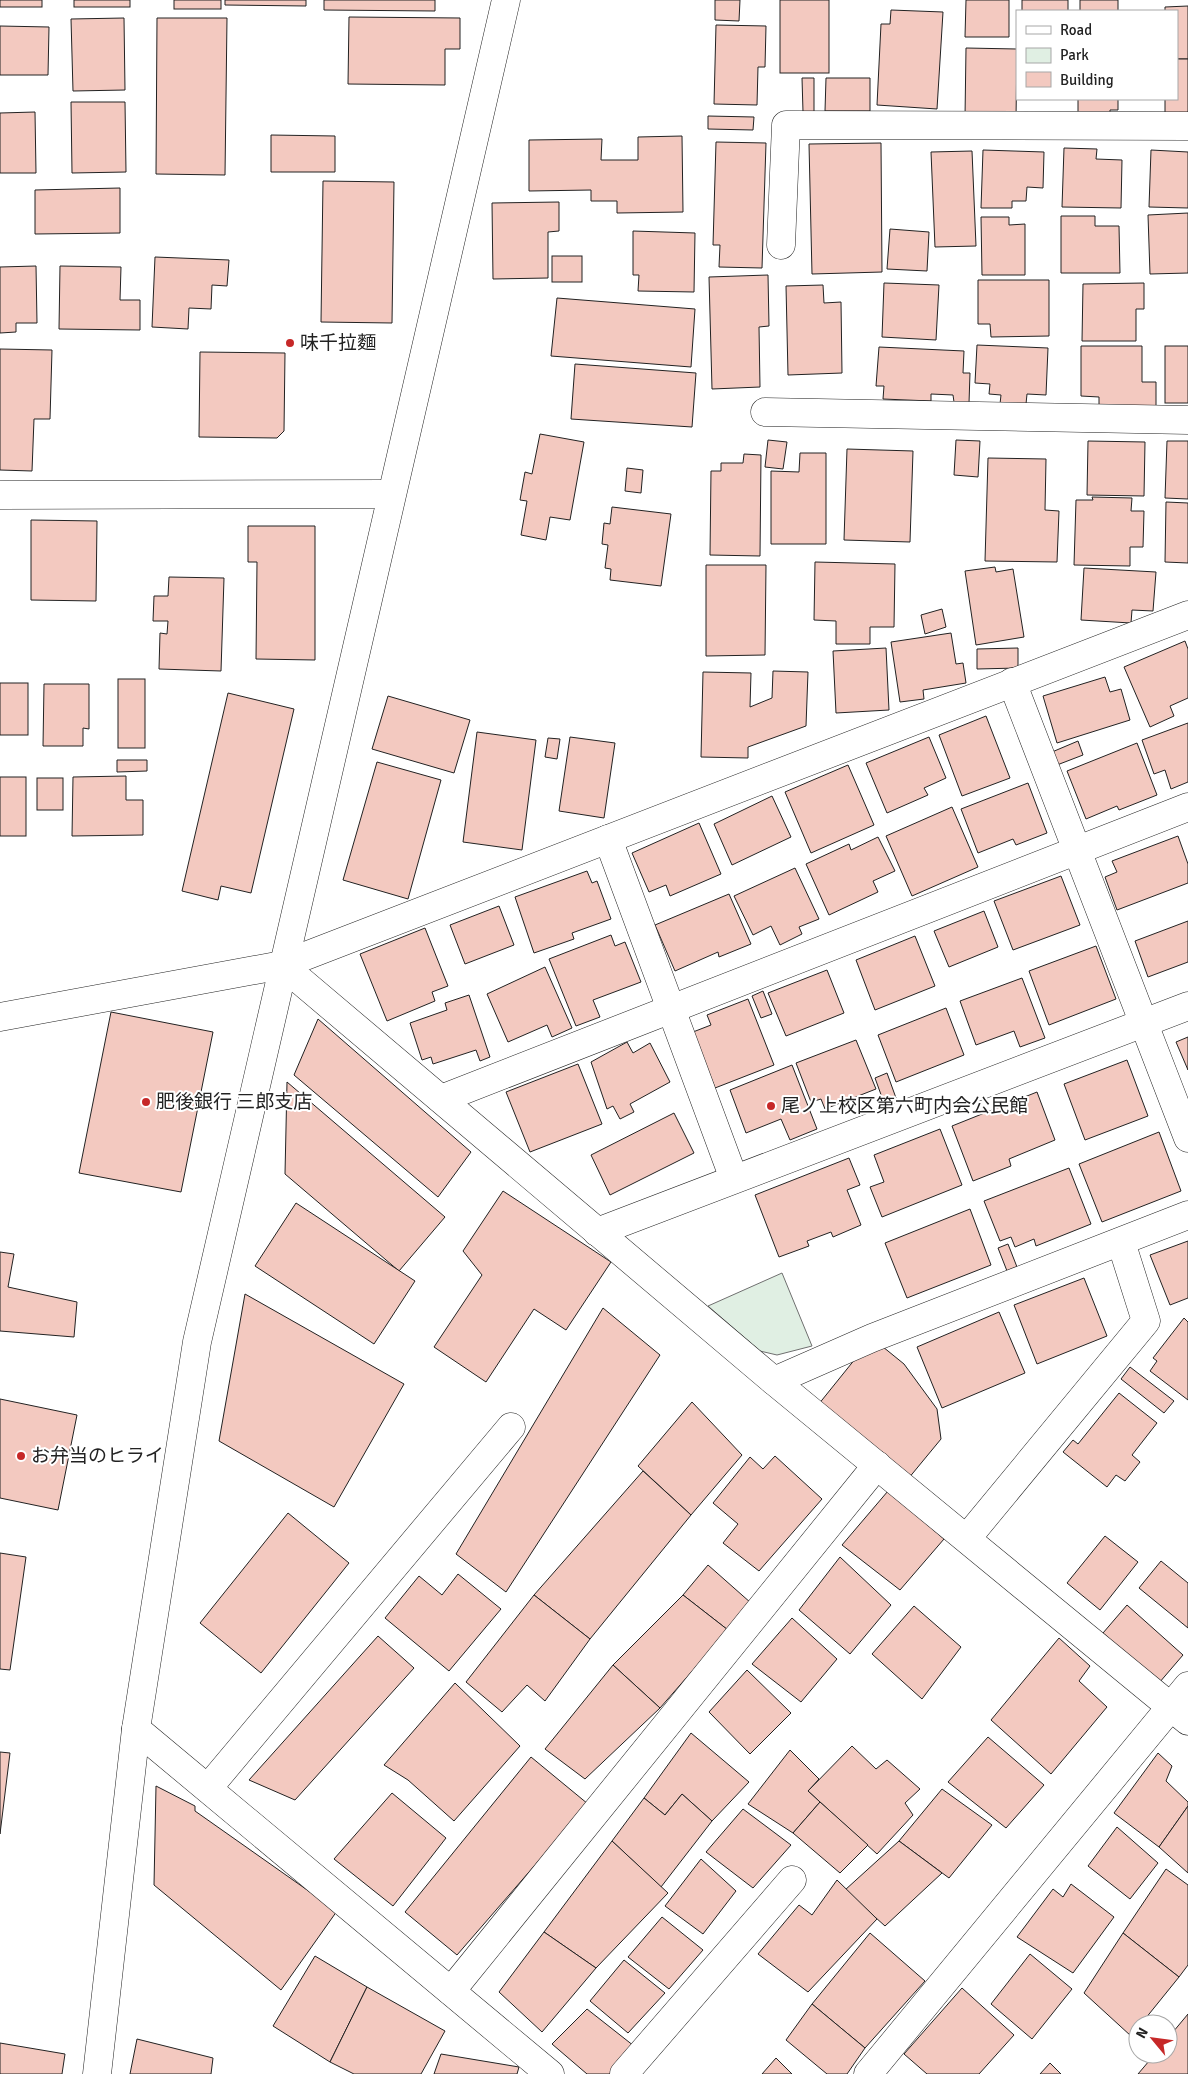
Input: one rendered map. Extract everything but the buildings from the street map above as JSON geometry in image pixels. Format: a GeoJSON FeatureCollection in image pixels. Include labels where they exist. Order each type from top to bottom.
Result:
{"type":"FeatureCollection","features":[{"type":"Feature","properties":{"kind":"street"},"geometry":{"type":"LineString","coordinates":[[97,2074],[136,1729],[197,1342],[282,964],[506,0]]}},
{"type":"Feature","properties":{"kind":"street"},"geometry":{"type":"LineString","coordinates":[[782,245],[786,125],[1188,126]]}},
{"type":"Feature","properties":{"kind":"street"},"geometry":{"type":"LineString","coordinates":[[765,412],[1188,420]]}},
{"type":"Feature","properties":{"kind":"street"},"geometry":{"type":"LineString","coordinates":[[0,495],[391,494]]}},
{"type":"Feature","properties":{"kind":"street"},"geometry":{"type":"LineString","coordinates":[[0,1017],[282,964],[1188,615]]}},
{"type":"Feature","properties":{"kind":"street"},"geometry":{"type":"LineString","coordinates":[[1012,682],[1188,1138]]}},
{"type":"Feature","properties":{"kind":"street"},"geometry":{"type":"LineString","coordinates":[[441,1099],[1188,807]]}},
{"type":"Feature","properties":{"kind":"street"},"geometry":{"type":"LineString","coordinates":[[608,839],[734,1179]]}},
{"type":"Feature","properties":{"kind":"street"},"geometry":{"type":"LineString","coordinates":[[282,964],[774,1381],[1179,1714]]}},
{"type":"Feature","properties":{"kind":"street"},"geometry":{"type":"LineString","coordinates":[[597,1232],[1188,1006]]}},
{"type":"Feature","properties":{"kind":"street"},"geometry":{"type":"LineString","coordinates":[[774,1381],[872,1338],[1188,1215]]}},
{"type":"Feature","properties":{"kind":"street"},"geometry":{"type":"LineString","coordinates":[[967,1538],[1146,1321],[1121,1242]]}},
{"type":"Feature","properties":{"kind":"street"},"geometry":{"type":"LineString","coordinates":[[208,1788],[511,1427]]}},
{"type":"Feature","properties":{"kind":"street"},"geometry":{"type":"LineString","coordinates":[[451,1991],[877,1465]]}},
{"type":"Feature","properties":{"kind":"street"},"geometry":{"type":"LineString","coordinates":[[868,2074],[1179,1714],[1188,1686]]}},
{"type":"Feature","properties":{"kind":"street"},"geometry":{"type":"LineString","coordinates":[[136,1729],[451,1991],[539,2069]]}},
{"type":"Feature","properties":{"kind":"street"},"geometry":{"type":"LineString","coordinates":[[624,2074],[792,1880]]}},
{"type":"Feature","properties":{"kind":"green space"},"geometry":{"type":"Polygon","coordinates":[[[782,1273],[812,1346],[777,1355],[760,1351],[708,1306],[782,1273]]]}},
{"type":"Feature","properties":{"kind":"place","name":"味千拉麵"},"geometry":{"type":"Point","coordinates":[290,343]}},
{"type":"Feature","properties":{"kind":"place","name":"肥後銀行 三郎支店"},"geometry":{"type":"Point","coordinates":[146,1102]}},
{"type":"Feature","properties":{"kind":"place","name":"尾ノ上校区第六町内会公民館"},"geometry":{"type":"Point","coordinates":[771,1106]}},
{"type":"Feature","properties":{"kind":"place","name":"お弁当のヒライ"},"geometry":{"type":"Point","coordinates":[21,1456]}}]}
